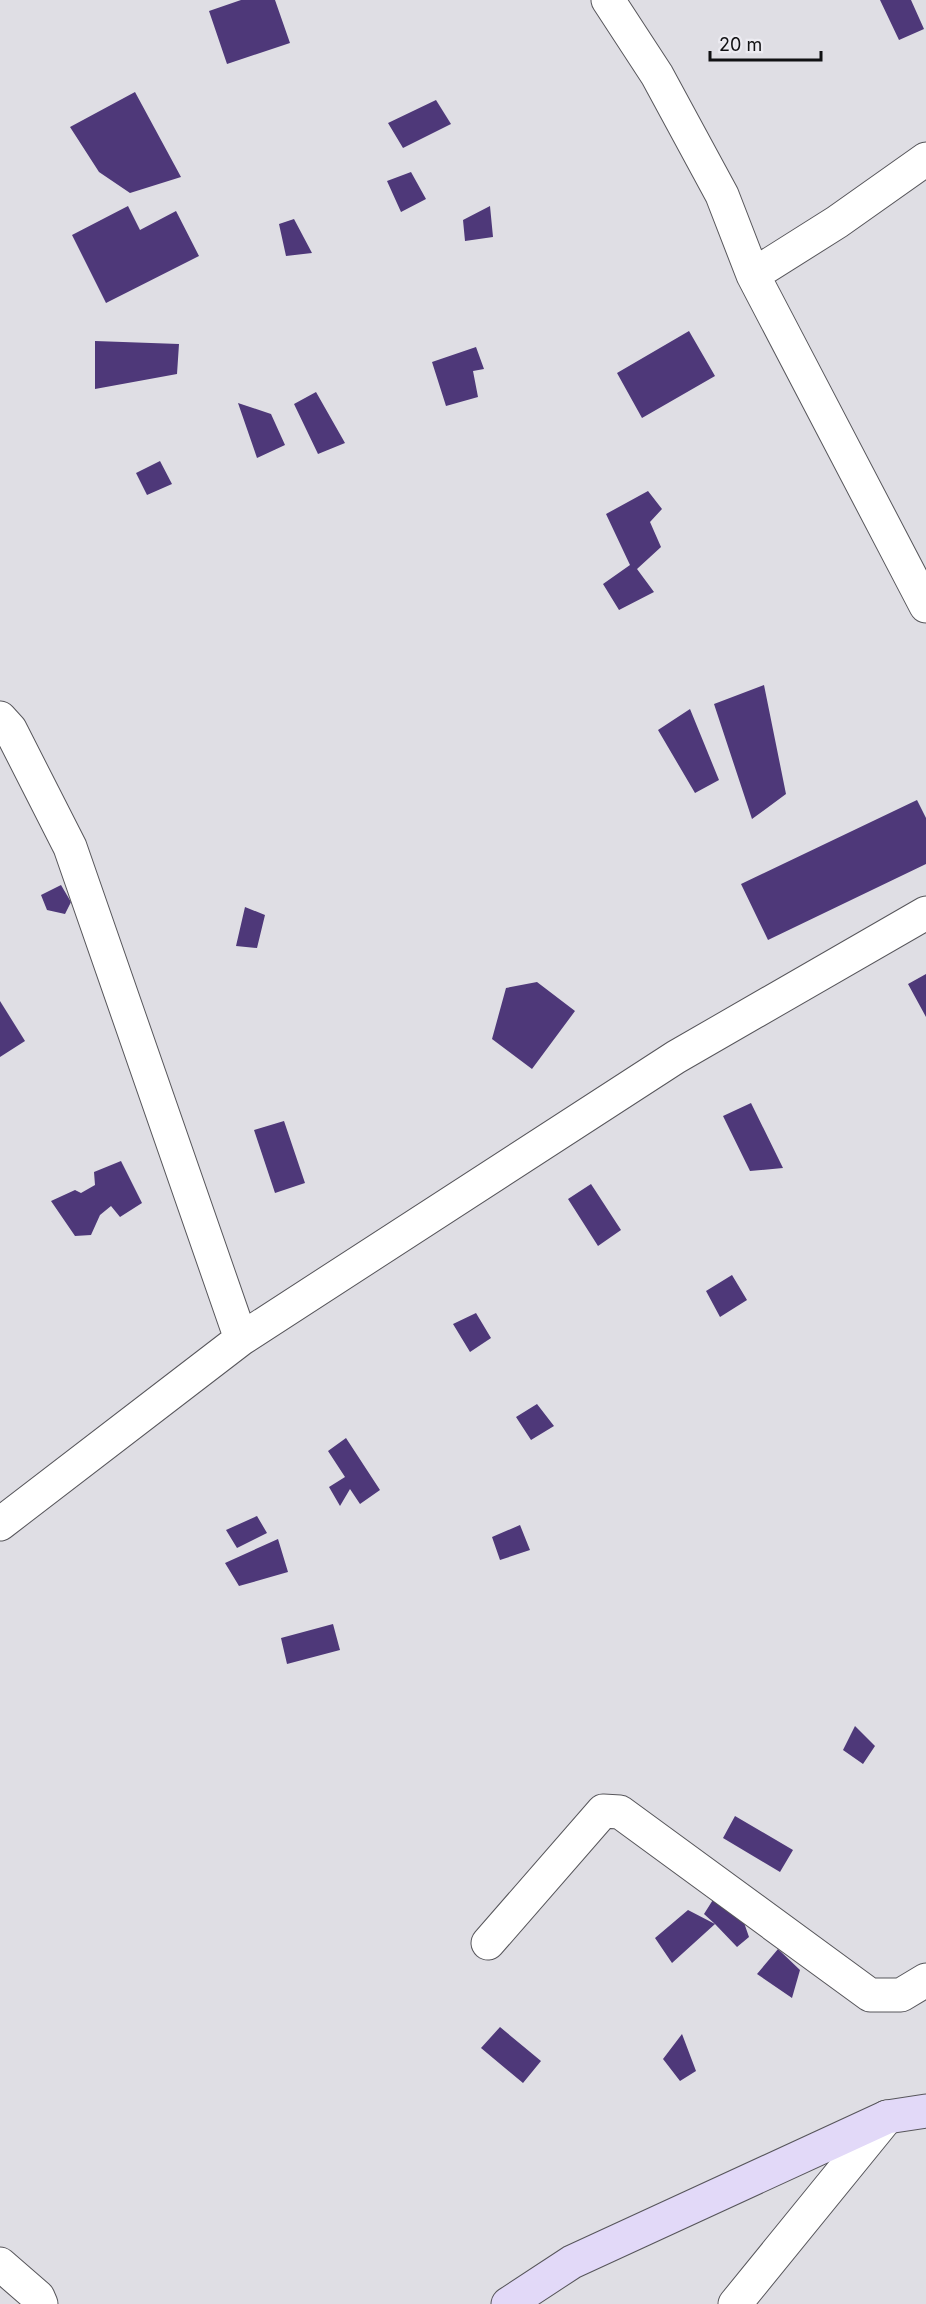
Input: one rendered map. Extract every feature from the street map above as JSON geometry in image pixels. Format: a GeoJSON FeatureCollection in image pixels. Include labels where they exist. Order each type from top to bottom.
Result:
{"type":"FeatureCollection","features":[{"type":"Feature","properties":{"kind":"street"},"geometry":{"type":"LineString","coordinates":[[608,0],[657,75],[722,195],[753,275],[926,606]]}},
{"type":"Feature","properties":{"kind":"street"},"geometry":{"type":"LineString","coordinates":[[753,275],[837,222],[926,159]]}},
{"type":"Feature","properties":{"kind":"street"},"geometry":{"type":"LineString","coordinates":[[0,718],[10,729],[70,847],[241,1339]]}},
{"type":"Feature","properties":{"kind":"street"},"geometry":{"type":"LineString","coordinates":[[0,1524],[241,1339],[676,1057],[926,914]]}},
{"type":"Feature","properties":{"kind":"street"},"geometry":{"type":"LineString","coordinates":[[488,1943],[603,1811],[620,1812],[870,1995],[901,1995],[926,1980]]}},
{"type":"Feature","properties":{"kind":"street"},"geometry":{"type":"LineString","coordinates":[[508,2304],[572,2262],[887,2117],[926,2111]]}},
{"type":"Feature","properties":{"kind":"street"},"geometry":{"type":"LineString","coordinates":[[735,2304],[887,2117]]}},
{"type":"Feature","properties":{"kind":"street"},"geometry":{"type":"LineString","coordinates":[[0,2264],[38,2297],[41,2304]]}},
{"type":"Feature","properties":{"kind":"building"},"geometry":{"type":"Polygon","coordinates":[[[241,0],[275,0],[290,43],[227,64],[209,11],[241,0]]]}},
{"type":"Feature","properties":{"kind":"building"},"geometry":{"type":"Polygon","coordinates":[[[880,0],[911,0],[924,29],[899,40],[880,0]]]}},
{"type":"Feature","properties":{"kind":"building"},"geometry":{"type":"Polygon","coordinates":[[[135,92],[181,177],[130,193],[99,172],[70,127],[135,92]]]}},
{"type":"Feature","properties":{"kind":"building"},"geometry":{"type":"Polygon","coordinates":[[[436,100],[451,124],[403,148],[388,123],[436,100]]]}},
{"type":"Feature","properties":{"kind":"building"},"geometry":{"type":"Polygon","coordinates":[[[411,172],[426,199],[401,212],[387,181],[411,172]]]}},
{"type":"Feature","properties":{"kind":"building"},"geometry":{"type":"Polygon","coordinates":[[[128,206],[140,230],[176,211],[199,256],[106,303],[72,235],[128,206]]]}},
{"type":"Feature","properties":{"kind":"building"},"geometry":{"type":"Polygon","coordinates":[[[490,206],[493,237],[465,241],[463,220],[490,206]]]}},
{"type":"Feature","properties":{"kind":"building"},"geometry":{"type":"Polygon","coordinates":[[[294,219],[312,253],[286,256],[279,224],[294,219]]]}},
{"type":"Feature","properties":{"kind":"building"},"geometry":{"type":"Polygon","coordinates":[[[689,331],[715,376],[642,418],[617,373],[689,331]]]}},
{"type":"Feature","properties":{"kind":"building"},"geometry":{"type":"Polygon","coordinates":[[[95,341],[179,344],[177,374],[95,389],[95,341]]]}},
{"type":"Feature","properties":{"kind":"building"},"geometry":{"type":"Polygon","coordinates":[[[476,347],[484,369],[473,371],[478,397],[446,406],[432,362],[476,347]]]}},
{"type":"Feature","properties":{"kind":"building"},"geometry":{"type":"Polygon","coordinates":[[[316,392],[345,443],[318,454],[294,404],[316,392]]]}},
{"type":"Feature","properties":{"kind":"building"},"geometry":{"type":"Polygon","coordinates":[[[238,403],[271,414],[285,445],[257,458],[238,403]]]}},
{"type":"Feature","properties":{"kind":"building"},"geometry":{"type":"Polygon","coordinates":[[[160,461],[172,484],[147,495],[136,473],[160,461]]]}},
{"type":"Feature","properties":{"kind":"building"},"geometry":{"type":"Polygon","coordinates":[[[648,491],[662,509],[650,522],[661,547],[637,569],[654,592],[619,610],[603,584],[630,565],[606,514],[648,491]]]}},
{"type":"Feature","properties":{"kind":"building"},"geometry":{"type":"Polygon","coordinates":[[[764,685],[786,794],[752,819],[714,704],[764,685]]]}},
{"type":"Feature","properties":{"kind":"building"},"geometry":{"type":"Polygon","coordinates":[[[690,709],[719,780],[695,793],[658,730],[690,709]]]}},
{"type":"Feature","properties":{"kind":"building"},"geometry":{"type":"Polygon","coordinates":[[[917,800],[926,818],[926,864],[768,940],[741,884],[917,800]]]}},
{"type":"Feature","properties":{"kind":"building"},"geometry":{"type":"Polygon","coordinates":[[[61,885],[71,902],[65,914],[47,910],[41,895],[61,885]]]}},
{"type":"Feature","properties":{"kind":"building"},"geometry":{"type":"Polygon","coordinates":[[[245,907],[265,915],[257,948],[236,946],[245,907]]]}},
{"type":"Feature","properties":{"kind":"building"},"geometry":{"type":"Polygon","coordinates":[[[926,974],[926,1017],[908,984],[926,974]]]}},
{"type":"Feature","properties":{"kind":"building"},"geometry":{"type":"Polygon","coordinates":[[[537,982],[575,1011],[532,1069],[492,1039],[506,988],[537,982]]]}},
{"type":"Feature","properties":{"kind":"building"},"geometry":{"type":"Polygon","coordinates":[[[0,1001],[25,1041],[0,1057],[0,1001]]]}},
{"type":"Feature","properties":{"kind":"building"},"geometry":{"type":"Polygon","coordinates":[[[751,1103],[783,1168],[750,1171],[723,1116],[751,1103]]]}},
{"type":"Feature","properties":{"kind":"building"},"geometry":{"type":"Polygon","coordinates":[[[284,1121],[305,1183],[275,1193],[254,1130],[284,1121]]]}},
{"type":"Feature","properties":{"kind":"building"},"geometry":{"type":"Polygon","coordinates":[[[121,1161],[142,1203],[120,1217],[111,1206],[100,1215],[91,1235],[75,1236],[51,1201],[75,1190],[81,1193],[95,1185],[94,1172],[121,1161]]]}},
{"type":"Feature","properties":{"kind":"building"},"geometry":{"type":"Polygon","coordinates":[[[591,1184],[621,1230],[598,1246],[568,1199],[591,1184]]]}},
{"type":"Feature","properties":{"kind":"building"},"geometry":{"type":"Polygon","coordinates":[[[732,1275],[747,1300],[720,1317],[706,1291],[732,1275]]]}},
{"type":"Feature","properties":{"kind":"building"},"geometry":{"type":"Polygon","coordinates":[[[476,1313],[491,1338],[470,1352],[453,1324],[476,1313]]]}},
{"type":"Feature","properties":{"kind":"building"},"geometry":{"type":"Polygon","coordinates":[[[537,1404],[554,1426],[531,1440],[516,1417],[537,1404]]]}},
{"type":"Feature","properties":{"kind":"building"},"geometry":{"type":"Polygon","coordinates":[[[346,1438],[380,1490],[360,1504],[350,1489],[340,1506],[329,1487],[345,1477],[328,1451],[346,1438]]]}},
{"type":"Feature","properties":{"kind":"building"},"geometry":{"type":"Polygon","coordinates":[[[257,1516],[267,1533],[237,1548],[226,1530],[257,1516]]]}},
{"type":"Feature","properties":{"kind":"building"},"geometry":{"type":"Polygon","coordinates":[[[520,1525],[530,1550],[500,1560],[492,1537],[520,1525]]]}},
{"type":"Feature","properties":{"kind":"building"},"geometry":{"type":"Polygon","coordinates":[[[278,1539],[288,1572],[239,1586],[225,1563],[278,1539]]]}},
{"type":"Feature","properties":{"kind":"building"},"geometry":{"type":"Polygon","coordinates":[[[333,1624],[340,1650],[287,1664],[281,1638],[333,1624]]]}},
{"type":"Feature","properties":{"kind":"building"},"geometry":{"type":"Polygon","coordinates":[[[855,1726],[875,1746],[863,1764],[843,1750],[855,1726]]]}},
{"type":"Feature","properties":{"kind":"building"},"geometry":{"type":"Polygon","coordinates":[[[735,1816],[793,1850],[780,1872],[723,1838],[735,1816]]]}},
{"type":"Feature","properties":{"kind":"building"},"geometry":{"type":"Polygon","coordinates":[[[716,1895],[741,1914],[749,1937],[737,1947],[704,1914],[716,1895]]]}},
{"type":"Feature","properties":{"kind":"building"},"geometry":{"type":"Polygon","coordinates":[[[688,1910],[715,1924],[672,1963],[655,1938],[688,1910]]]}},
{"type":"Feature","properties":{"kind":"building"},"geometry":{"type":"Polygon","coordinates":[[[778,1949],[800,1970],[792,1998],[757,1974],[778,1949]]]}},
{"type":"Feature","properties":{"kind":"building"},"geometry":{"type":"Polygon","coordinates":[[[500,2027],[541,2061],[523,2083],[481,2048],[500,2027]]]}},
{"type":"Feature","properties":{"kind":"building"},"geometry":{"type":"Polygon","coordinates":[[[682,2034],[696,2071],[680,2081],[663,2059],[682,2034]]]}}]}
